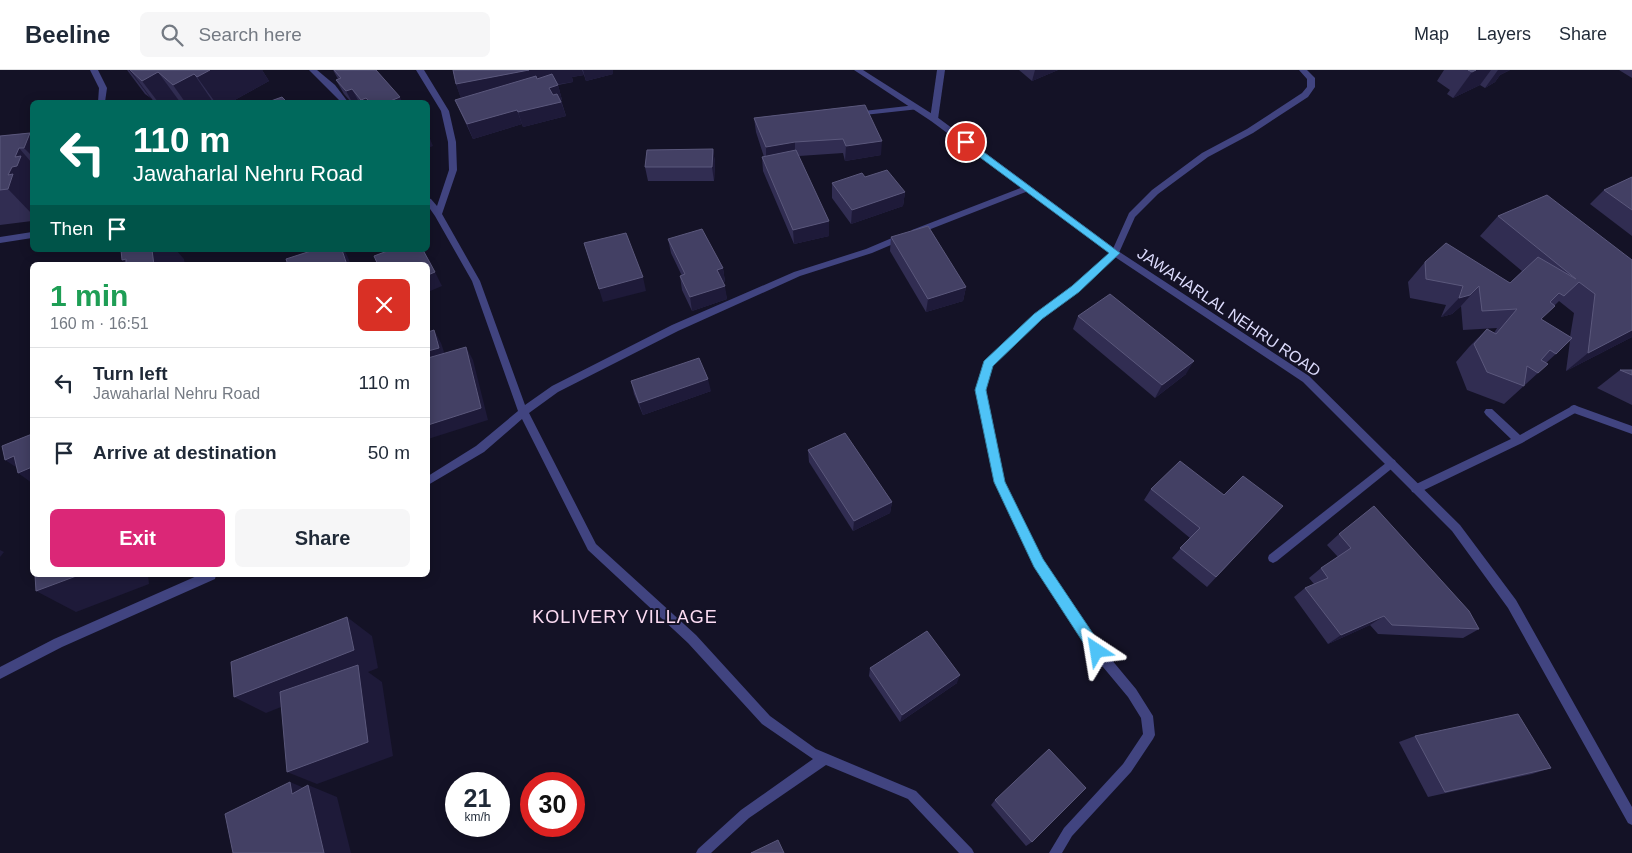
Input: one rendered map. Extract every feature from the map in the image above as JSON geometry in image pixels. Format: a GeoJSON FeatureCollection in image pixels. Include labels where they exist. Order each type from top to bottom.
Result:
{"type":"FeatureCollection","features":[{"type":"Feature","properties":{"kind":"street"},"geometry":{"type":"LineString","coordinates":[[94,70],[103,88],[102,100]]}},
{"type":"Feature","properties":{"kind":"street"},"geometry":{"type":"LineString","coordinates":[[313,70],[343,100]]}},
{"type":"Feature","properties":{"kind":"street"},"geometry":{"type":"LineString","coordinates":[[420,70],[445,111],[452,142],[453,170],[438,214]]}},
{"type":"Feature","properties":{"kind":"street","name":"JAWAHARLAL NEHRU ROAD"},"geometry":{"type":"LineString","coordinates":[[858,70],[934,119],[1115,253],[1306,379],[1456,528],[1512,604],[1632,820]]}},
{"type":"Feature","properties":{"kind":"street"},"geometry":{"type":"LineString","coordinates":[[934,119],[941,70]]}},
{"type":"Feature","properties":{"kind":"street"},"geometry":{"type":"LineString","coordinates":[[1055,853],[1068,832],[1127,768],[1149,735],[1147,716],[1132,694],[1097,651],[1039,563],[1000,482],[981,390],[988,364],[1038,316],[1076,289],[1115,253],[1132,214],[1155,192],[1205,155],[1250,131],[1305,95],[1311,87],[1311,78],[1303,70]]}},
{"type":"Feature","properties":{"kind":"street"},"geometry":{"type":"LineString","coordinates":[[843,116],[916,107]]}},
{"type":"Feature","properties":{"kind":"street"},"geometry":{"type":"LineString","coordinates":[[430,480],[480,449],[523,412],[555,389],[675,328],[797,274],[869,250],[1028,188]]}},
{"type":"Feature","properties":{"kind":"street"},"geometry":{"type":"LineString","coordinates":[[430,204],[438,214],[476,281],[523,412],[592,547],[692,639],[766,720],[812,753],[912,795],[968,853]]}},
{"type":"Feature","properties":{"kind":"street"},"geometry":{"type":"LineString","coordinates":[[0,240],[30,235]]}},
{"type":"Feature","properties":{"kind":"street"},"geometry":{"type":"LineString","coordinates":[[1416,489],[1519,440],[1574,409],[1632,430]]}},
{"type":"Feature","properties":{"kind":"street"},"geometry":{"type":"LineString","coordinates":[[1489,412],[1519,440]]}},
{"type":"Feature","properties":{"kind":"street"},"geometry":{"type":"LineString","coordinates":[[1273,558],[1390,463]]}},
{"type":"Feature","properties":{"kind":"street"},"geometry":{"type":"LineString","coordinates":[[0,673],[58,643],[206,577]]}},
{"type":"Feature","properties":{"kind":"street"},"geometry":{"type":"LineString","coordinates":[[702,853],[745,814],[825,758]]}},
{"type":"Feature","properties":{"kind":"building"},"geometry":{"type":"Polygon","coordinates":[[[130,70],[210,70],[197,77],[194,74],[173,85],[158,72],[142,81],[130,70]]]}},
{"type":"Feature","properties":{"kind":"building"},"geometry":{"type":"Polygon","coordinates":[[[334,70],[376,70],[400,97],[393,100],[368,100],[366,98],[361,100],[352,89],[346,91],[336,80],[341,78],[334,70]]]}},
{"type":"Feature","properties":{"kind":"building"},"geometry":{"type":"Polygon","coordinates":[[[453,70],[529,70],[456,84],[453,70]]]}},
{"type":"Feature","properties":{"kind":"building"},"geometry":{"type":"Polygon","coordinates":[[[552,74],[558,85],[549,88],[553,95],[557,94],[561,102],[518,112],[517,110],[467,124],[455,100],[536,76],[537,79],[552,74]]]}},
{"type":"Feature","properties":{"kind":"building"},"geometry":{"type":"Polygon","coordinates":[[[282,97],[285,100],[274,100],[282,97]]]}},
{"type":"Feature","properties":{"kind":"building"},"geometry":{"type":"Polygon","coordinates":[[[865,105],[882,141],[846,146],[843,139],[795,142],[766,147],[754,118],[865,105]]]}},
{"type":"Feature","properties":{"kind":"building"},"geometry":{"type":"Polygon","coordinates":[[[30,133],[24,148],[19,148],[15,157],[21,156],[17,166],[12,167],[8,175],[13,174],[8,189],[0,190],[0,136],[30,133]]]}},
{"type":"Feature","properties":{"kind":"building"},"geometry":{"type":"Polygon","coordinates":[[[713,149],[712,167],[645,167],[647,150],[713,149]]]}},
{"type":"Feature","properties":{"kind":"building"},"geometry":{"type":"Polygon","coordinates":[[[796,150],[829,221],[793,230],[762,157],[796,150]]]}},
{"type":"Feature","properties":{"kind":"building"},"geometry":{"type":"Polygon","coordinates":[[[887,170],[905,192],[852,210],[832,183],[862,173],[865,177],[887,170]]]}},
{"type":"Feature","properties":{"kind":"building"},"geometry":{"type":"Polygon","coordinates":[[[1632,177],[1632,210],[1604,190],[1632,177]]]}},
{"type":"Feature","properties":{"kind":"building"},"geometry":{"type":"Polygon","coordinates":[[[1547,195],[1632,260],[1632,330],[1588,353],[1595,294],[1579,282],[1564,296],[1559,293],[1550,302],[1555,306],[1541,319],[1572,338],[1556,354],[1550,350],[1541,360],[1548,364],[1538,373],[1527,366],[1524,386],[1487,372],[1474,344],[1487,329],[1496,334],[1517,309],[1482,311],[1479,286],[1470,295],[1459,298],[1463,286],[1426,279],[1425,262],[1446,243],[1510,283],[1538,257],[1576,279],[1498,216],[1547,195]]]}},
{"type":"Feature","properties":{"kind":"building"},"geometry":{"type":"Polygon","coordinates":[[[928,226],[966,287],[928,299],[891,237],[928,226]]]}},
{"type":"Feature","properties":{"kind":"building"},"geometry":{"type":"Polygon","coordinates":[[[702,229],[723,268],[717,270],[725,286],[690,297],[680,276],[685,274],[668,239],[702,229]]]}},
{"type":"Feature","properties":{"kind":"building"},"geometry":{"type":"Polygon","coordinates":[[[626,233],[643,277],[599,289],[584,243],[626,233]]]}},
{"type":"Feature","properties":{"kind":"building"},"geometry":{"type":"Polygon","coordinates":[[[121,252],[152,252],[154,262],[126,262],[126,259],[122,260],[121,252]]]}},
{"type":"Feature","properties":{"kind":"building"},"geometry":{"type":"Polygon","coordinates":[[[308,252],[343,252],[346,262],[287,262],[286,259],[308,252]]]}},
{"type":"Feature","properties":{"kind":"building"},"geometry":{"type":"Polygon","coordinates":[[[385,252],[424,252],[430,262],[377,262],[374,256],[385,252]]]}},
{"type":"Feature","properties":{"kind":"building"},"geometry":{"type":"Polygon","coordinates":[[[430,263],[435,272],[430,274],[430,263]]]}},
{"type":"Feature","properties":{"kind":"building"},"geometry":{"type":"Polygon","coordinates":[[[1110,294],[1194,361],[1162,385],[1078,316],[1110,294]]]}},
{"type":"Feature","properties":{"kind":"building"},"geometry":{"type":"Polygon","coordinates":[[[434,330],[439,348],[430,350],[430,331],[434,330]]]}},
{"type":"Feature","properties":{"kind":"building"},"geometry":{"type":"Polygon","coordinates":[[[466,347],[481,408],[430,424],[430,357],[466,347]]]}},
{"type":"Feature","properties":{"kind":"building"},"geometry":{"type":"Polygon","coordinates":[[[699,358],[708,379],[639,403],[631,381],[699,358]]]}},
{"type":"Feature","properties":{"kind":"building"},"geometry":{"type":"Polygon","coordinates":[[[1620,370],[1632,370],[1632,375],[1620,370]]]}},
{"type":"Feature","properties":{"kind":"building"},"geometry":{"type":"Polygon","coordinates":[[[845,433],[892,502],[854,521],[808,450],[845,433]]]}},
{"type":"Feature","properties":{"kind":"building"},"geometry":{"type":"Polygon","coordinates":[[[30,435],[30,468],[18,473],[14,456],[5,460],[2,446],[30,435]]]}},
{"type":"Feature","properties":{"kind":"building"},"geometry":{"type":"Polygon","coordinates":[[[1180,461],[1224,495],[1243,476],[1283,506],[1216,577],[1180,548],[1200,528],[1151,489],[1180,461]]]}},
{"type":"Feature","properties":{"kind":"building"},"geometry":{"type":"Polygon","coordinates":[[[1374,506],[1469,611],[1479,629],[1392,625],[1384,616],[1341,635],[1305,588],[1328,578],[1321,568],[1351,548],[1339,534],[1374,506]]]}},
{"type":"Feature","properties":{"kind":"building"},"geometry":{"type":"Polygon","coordinates":[[[35,577],[74,577],[36,591],[35,577]]]}},
{"type":"Feature","properties":{"kind":"building"},"geometry":{"type":"Polygon","coordinates":[[[347,617],[354,650],[234,697],[231,662],[347,617]]]}},
{"type":"Feature","properties":{"kind":"building"},"geometry":{"type":"Polygon","coordinates":[[[927,631],[960,675],[902,715],[870,668],[927,631]]]}},
{"type":"Feature","properties":{"kind":"building"},"geometry":{"type":"Polygon","coordinates":[[[358,665],[368,742],[287,772],[280,692],[358,665]]]}},
{"type":"Feature","properties":{"kind":"building"},"geometry":{"type":"Polygon","coordinates":[[[1518,714],[1551,768],[1445,792],[1415,736],[1518,714]]]}},
{"type":"Feature","properties":{"kind":"building"},"geometry":{"type":"Polygon","coordinates":[[[1049,749],[1086,788],[1032,842],[995,800],[1049,749]]]}},
{"type":"Feature","properties":{"kind":"building"},"geometry":{"type":"Polygon","coordinates":[[[290,782],[292,794],[308,785],[324,853],[233,853],[225,814],[290,782]]]}},
{"type":"Feature","properties":{"kind":"building"},"geometry":{"type":"Polygon","coordinates":[[[778,840],[784,853],[751,853],[778,840]]]}},
{"type":"Feature","properties":{"kind":"district","name":"KOLIVERY VILLAGE"},"geometry":{"type":"Point","coordinates":[625,617]}},
{"type":"Feature","properties":{"kind":"route"},"geometry":{"type":"LineString","coordinates":[[966,142],[1115,253],[1076,289],[1038,316],[988,364],[981,390],[1000,482],[1039,563],[1097,651]]}}]}
